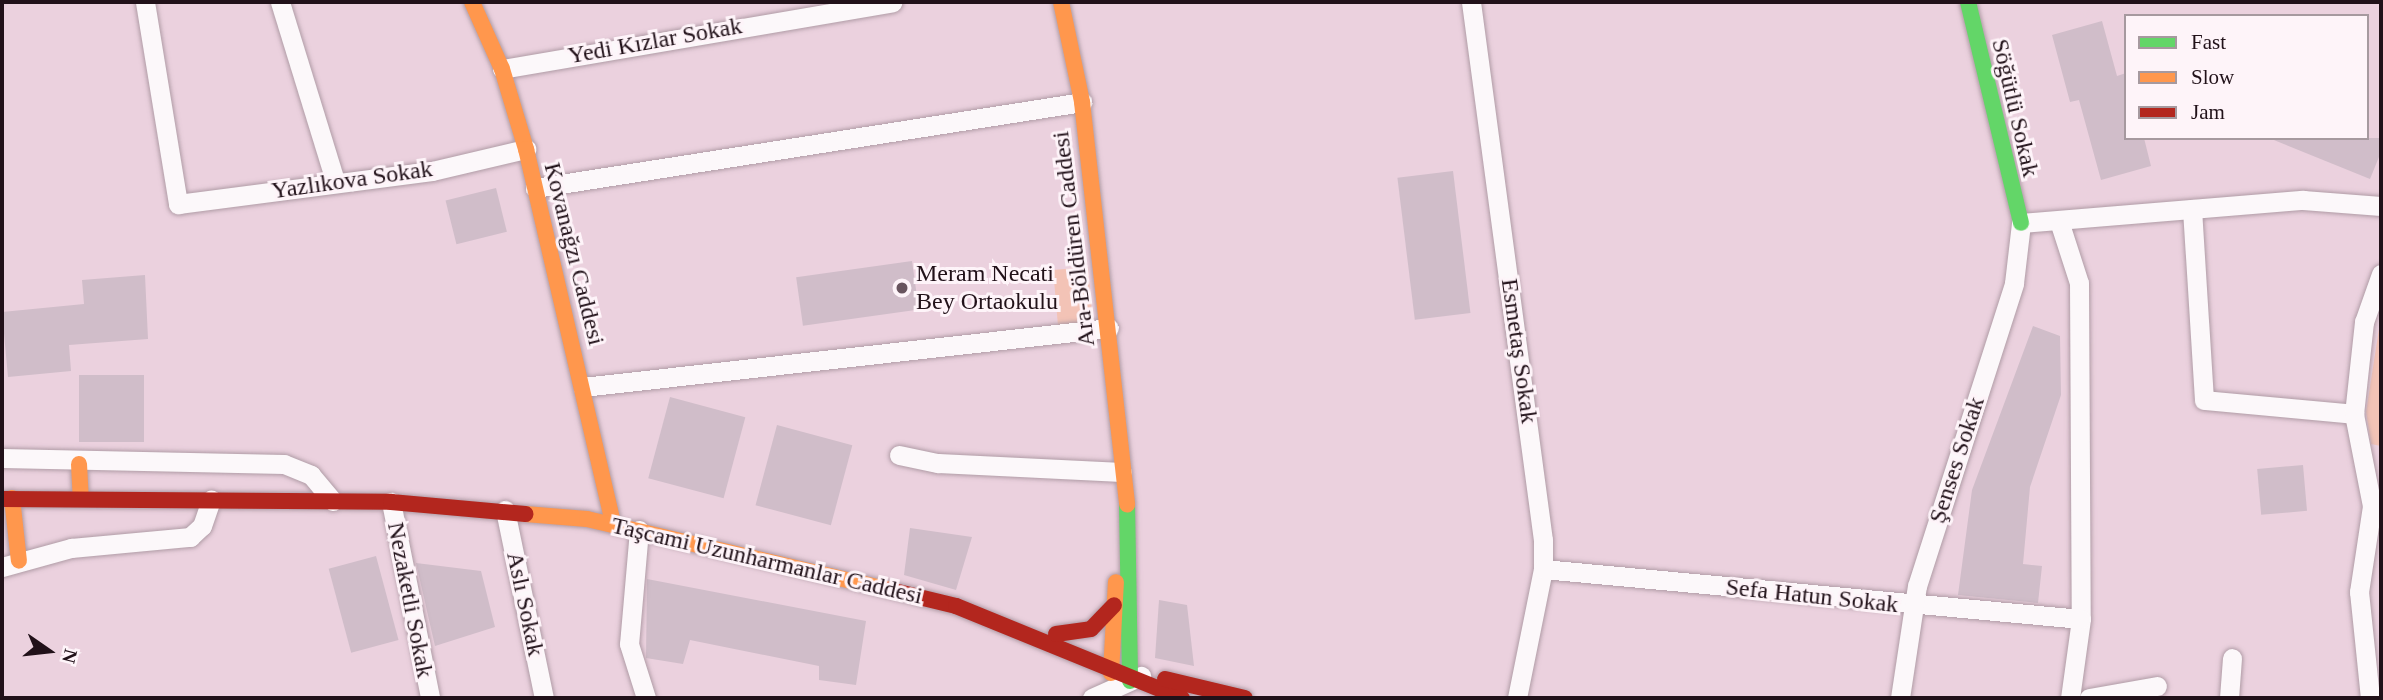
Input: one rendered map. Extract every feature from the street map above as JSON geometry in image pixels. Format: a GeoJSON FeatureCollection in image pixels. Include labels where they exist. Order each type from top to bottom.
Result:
{"type":"FeatureCollection","features":[{"type":"Feature","properties":{"kind":"street","name":"Yazlıkova Sokak"},"geometry":{"type":"LineString","coordinates":[[145,2],[178,204],[335,181],[432,171],[526,149]]}},
{"type":"Feature","properties":{"kind":"street"},"geometry":{"type":"LineString","coordinates":[[280,2],[335,181]]}},
{"type":"Feature","properties":{"kind":"street","name":"Kovanağzı Caddesi"},"geometry":{"type":"LineString","coordinates":[[472,2],[502,69],[526,149],[613,524]]}},
{"type":"Feature","properties":{"kind":"street","name":"Yedi Kızlar Sokak"},"geometry":{"type":"LineString","coordinates":[[502,69],[892,2]]}},
{"type":"Feature","properties":{"kind":"street","name":"Ara-Böldüren Caddesi"},"geometry":{"type":"LineString","coordinates":[[1061,2],[1082,102],[1109,328],[1143,681]]}},
{"type":"Feature","properties":{"kind":"street","name":"Esmetaş Sokak"},"geometry":{"type":"LineString","coordinates":[[1471,2],[1544,569],[1517,698]]}},
{"type":"Feature","properties":{"kind":"street","name":"Söğütlü Sokak"},"geometry":{"type":"LineString","coordinates":[[1968,2],[2021,223]]}},
{"type":"Feature","properties":{"kind":"street"},"geometry":{"type":"LineString","coordinates":[[535,188],[1082,102]]}},
{"type":"Feature","properties":{"kind":"street"},"geometry":{"type":"LineString","coordinates":[[2021,223],[2304,200],[2381,206]]}},
{"type":"Feature","properties":{"kind":"street"},"geometry":{"type":"LineString","coordinates":[[2192,209],[2204,400],[2354,414]]}},
{"type":"Feature","properties":{"kind":"street"},"geometry":{"type":"LineString","coordinates":[[2059,221],[2079,284],[2081,619],[2070,698]]}},
{"type":"Feature","properties":{"kind":"street","name":"Şenses Sokak"},"geometry":{"type":"LineString","coordinates":[[1900,698],[1913,606],[2014,284],[2021,223]]}},
{"type":"Feature","properties":{"kind":"street"},"geometry":{"type":"LineString","coordinates":[[2370,698],[2358,592],[2372,506],[2373,455],[2354,414],[2364,322],[2381,274]]}},
{"type":"Feature","properties":{"kind":"street"},"geometry":{"type":"LineString","coordinates":[[583,387],[1109,328]]}},
{"type":"Feature","properties":{"kind":"street"},"geometry":{"type":"LineString","coordinates":[[899,454],[938,463],[1122,472]]}},
{"type":"Feature","properties":{"kind":"street"},"geometry":{"type":"LineString","coordinates":[[2,458],[79,464],[284,464],[311,475],[333,501]]}},
{"type":"Feature","properties":{"kind":"street"},"geometry":{"type":"LineString","coordinates":[[79,464],[81,499]]}},
{"type":"Feature","properties":{"kind":"street","name":"Ara-Böldüren Caddesi"},"geometry":{"type":"LineString","coordinates":[[1111,665],[1122,472]]}},
{"type":"Feature","properties":{"kind":"street"},"geometry":{"type":"LineString","coordinates":[[7,499],[10,564],[71,548],[190,537],[202,526],[211,500]]}},
{"type":"Feature","properties":{"kind":"street","name":"Taşcami Uzunharmanlar Caddesi"},"geometry":{"type":"LineString","coordinates":[[7,499],[391,502],[505,510],[613,524],[956,606],[1111,665]]}},
{"type":"Feature","properties":{"kind":"street","name":"Nezaketli Sokak"},"geometry":{"type":"LineString","coordinates":[[391,502],[430,698]]}},
{"type":"Feature","properties":{"kind":"street","name":"Aslı Sokak"},"geometry":{"type":"LineString","coordinates":[[505,510],[544,698]]}},
{"type":"Feature","properties":{"kind":"street"},"geometry":{"type":"LineString","coordinates":[[639,530],[629,644],[646,698]]}},
{"type":"Feature","properties":{"kind":"street","name":"Sefa Hatun Sokak"},"geometry":{"type":"LineString","coordinates":[[1544,569],[1913,606],[2081,619]]}},
{"type":"Feature","properties":{"kind":"street"},"geometry":{"type":"LineString","coordinates":[[956,606],[999,612],[1056,634],[1174,697]]}},
{"type":"Feature","properties":{"kind":"street"},"geometry":{"type":"LineString","coordinates":[[1056,634],[1091,629],[1114,606]]}},
{"type":"Feature","properties":{"kind":"street"},"geometry":{"type":"LineString","coordinates":[[2230,698],[2232,658]]}},
{"type":"Feature","properties":{"kind":"street"},"geometry":{"type":"LineString","coordinates":[[1092,698],[1143,681],[1245,698]]}},
{"type":"Feature","properties":{"kind":"street"},"geometry":{"type":"LineString","coordinates":[[2089,698],[2157,687]]}},
{"type":"Feature","properties":{"kind":"shaded area"},"geometry":{"type":"Polygon","coordinates":[[[1088,267],[1093,322],[1058,325],[1053,270],[1088,267]]]}},
{"type":"Feature","properties":{"kind":"shaded area"},"geometry":{"type":"Polygon","coordinates":[[[2381,316],[2381,446],[2371,444],[2366,412],[2381,316]]]}},
{"type":"Feature","properties":{"kind":"building"},"geometry":{"type":"Polygon","coordinates":[[[2102,21],[2117,76],[2124,74],[2124,140],[2144,140],[2151,166],[2101,180],[2079,100],[2070,102],[2052,35],[2102,21]]]}},
{"type":"Feature","properties":{"kind":"building"},"geometry":{"type":"Polygon","coordinates":[[[2381,138],[2381,152],[2370,179],[2274,140],[2381,138]]]}},
{"type":"Feature","properties":{"kind":"building"},"geometry":{"type":"Polygon","coordinates":[[[1453,171],[1470,313],[1415,320],[1397,178],[1453,171]]]}},
{"type":"Feature","properties":{"kind":"building"},"geometry":{"type":"Polygon","coordinates":[[[496,188],[507,232],[456,244],[446,201],[496,188]]]}},
{"type":"Feature","properties":{"kind":"building"},"geometry":{"type":"Polygon","coordinates":[[[912,261],[919,310],[803,326],[796,277],[912,261]]]}},
{"type":"Feature","properties":{"kind":"building"},"geometry":{"type":"Polygon","coordinates":[[[145,275],[148,339],[69,345],[71,371],[8,377],[2,312],[84,304],[82,280],[145,275]]]}},
{"type":"Feature","properties":{"kind":"building"},"geometry":{"type":"Polygon","coordinates":[[[2033,326],[2060,336],[2061,395],[2030,487],[2023,564],[2042,566],[2038,603],[1958,595],[1972,490],[2033,326]]]}},
{"type":"Feature","properties":{"kind":"building"},"geometry":{"type":"Polygon","coordinates":[[[79,375],[144,375],[144,442],[79,442],[79,375]]]}},
{"type":"Feature","properties":{"kind":"building"},"geometry":{"type":"Polygon","coordinates":[[[670,397],[745,417],[724,498],[648,478],[670,397]]]}},
{"type":"Feature","properties":{"kind":"building"},"geometry":{"type":"Polygon","coordinates":[[[777,425],[852,445],[831,525],[756,505],[777,425]]]}},
{"type":"Feature","properties":{"kind":"building"},"geometry":{"type":"Polygon","coordinates":[[[2303,465],[2307,511],[2261,515],[2257,469],[2303,465]]]}},
{"type":"Feature","properties":{"kind":"building"},"geometry":{"type":"Polygon","coordinates":[[[910,528],[972,537],[956,590],[904,575],[910,528]]]}},
{"type":"Feature","properties":{"kind":"building"},"geometry":{"type":"Polygon","coordinates":[[[376,556],[399,640],[351,653],[329,569],[376,556]]]}},
{"type":"Feature","properties":{"kind":"building"},"geometry":{"type":"Polygon","coordinates":[[[416,563],[481,571],[495,627],[435,646],[416,563]]]}},
{"type":"Feature","properties":{"kind":"building"},"geometry":{"type":"Polygon","coordinates":[[[647,579],[866,621],[856,685],[819,680],[819,666],[690,640],[683,664],[646,658],[647,579]]]}},
{"type":"Feature","properties":{"kind":"building"},"geometry":{"type":"Polygon","coordinates":[[[1159,600],[1187,605],[1194,666],[1155,658],[1159,600]]]}},
{"type":"Feature","properties":{"kind":"traffic: fast"},"geometry":{"type":"LineString","coordinates":[[1968,2],[2021,223]]}},
{"type":"Feature","properties":{"kind":"traffic: fast"},"geometry":{"type":"LineString","coordinates":[[1127,504],[1130,681]]}},
{"type":"Feature","properties":{"kind":"traffic: slow"},"geometry":{"type":"LineString","coordinates":[[472,2],[502,69],[526,149],[613,524]]}},
{"type":"Feature","properties":{"kind":"traffic: slow"},"geometry":{"type":"LineString","coordinates":[[1061,2],[1082,102],[1127,504]]}},
{"type":"Feature","properties":{"kind":"traffic: slow"},"geometry":{"type":"LineString","coordinates":[[79,464],[81,499]]}},
{"type":"Feature","properties":{"kind":"traffic: slow"},"geometry":{"type":"LineString","coordinates":[[12,498],[19,561]]}},
{"type":"Feature","properties":{"kind":"traffic: slow"},"geometry":{"type":"LineString","coordinates":[[525,514],[587,519],[890,590]]}},
{"type":"Feature","properties":{"kind":"traffic: slow"},"geometry":{"type":"LineString","coordinates":[[1111,673],[1116,582]]}},
{"type":"Feature","properties":{"kind":"traffic: jam"},"geometry":{"type":"LineString","coordinates":[[2,499],[391,502],[525,514]]}},
{"type":"Feature","properties":{"kind":"traffic: jam"},"geometry":{"type":"LineString","coordinates":[[890,590],[956,606],[1182,698]]}},
{"type":"Feature","properties":{"kind":"traffic: jam"},"geometry":{"type":"LineString","coordinates":[[1056,634],[1091,629],[1114,605]]}},
{"type":"Feature","properties":{"kind":"traffic: jam"},"geometry":{"type":"LineString","coordinates":[[1165,679],[1245,698]]}},
{"type":"Feature","properties":{"kind":"place","name":"Meram Necati Bey Ortaokulu"},"geometry":{"type":"Point","coordinates":[902,288]}}]}
